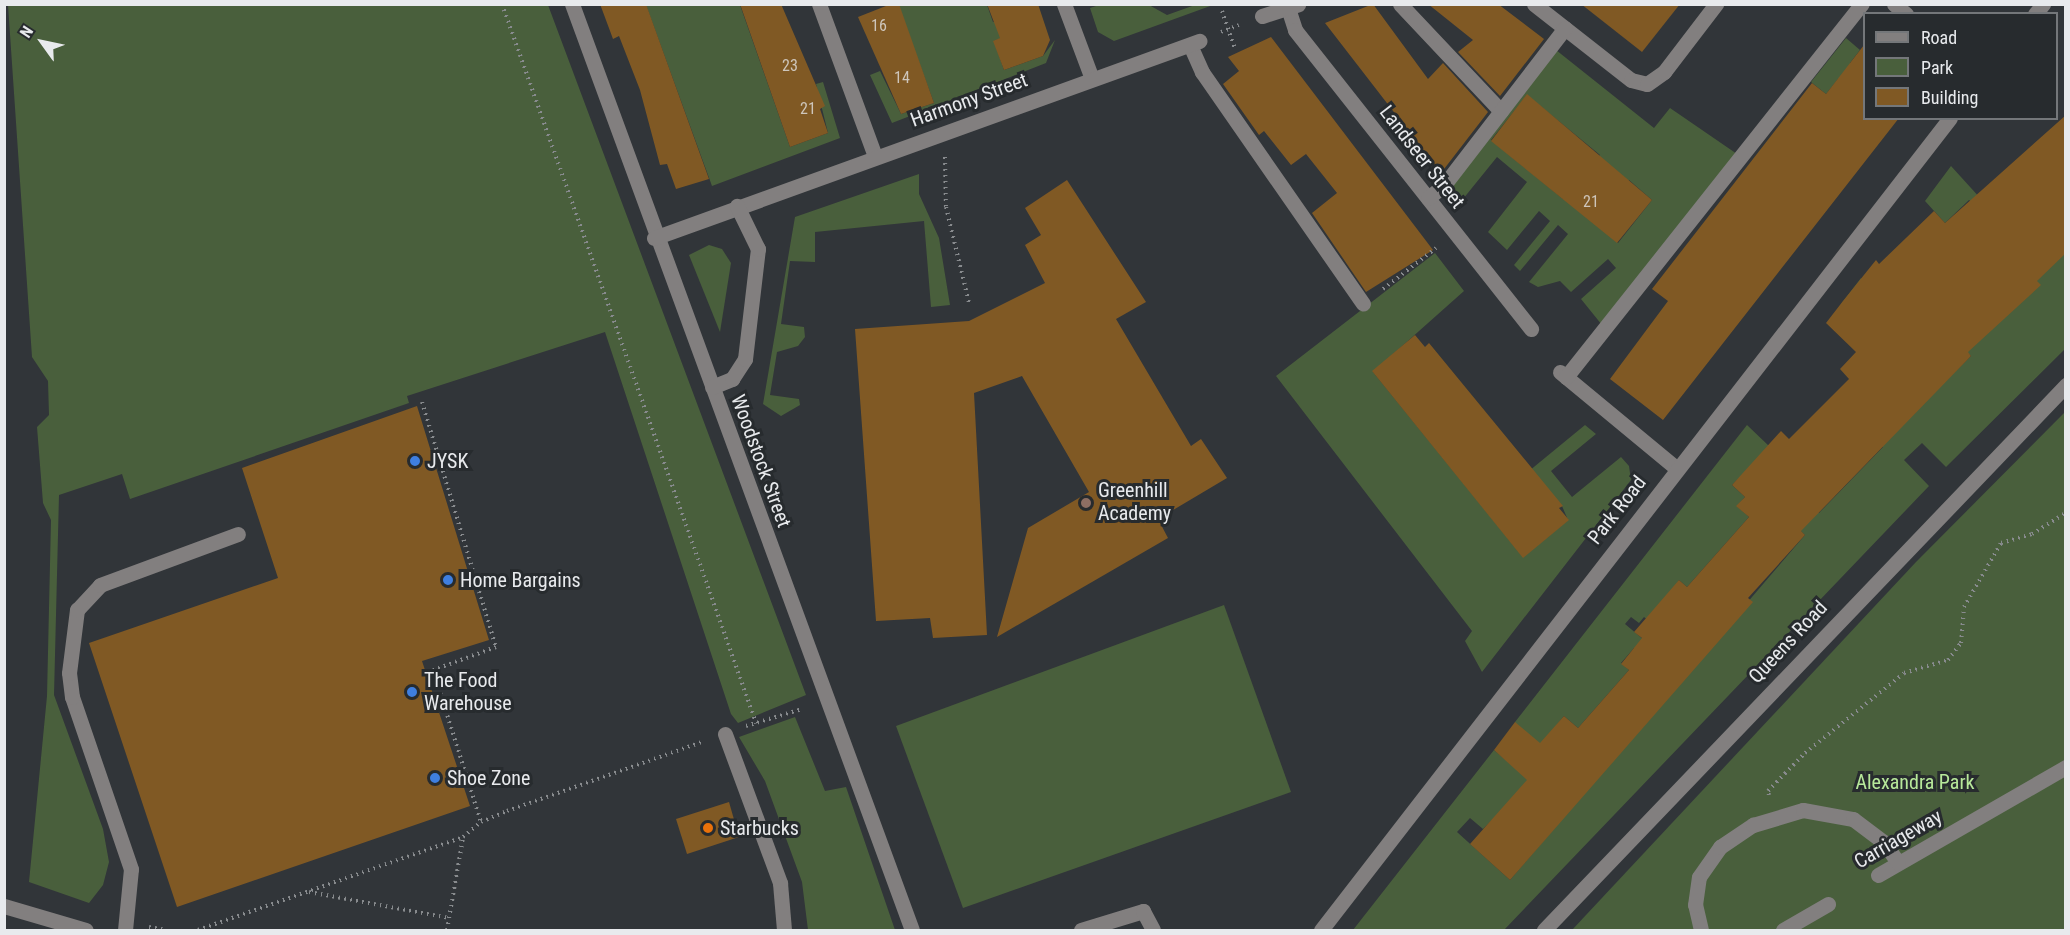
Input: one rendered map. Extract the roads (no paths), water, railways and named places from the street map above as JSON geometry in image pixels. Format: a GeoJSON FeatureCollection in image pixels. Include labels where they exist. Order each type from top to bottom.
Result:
{"type":"FeatureCollection","features":[{"type":"Feature","properties":{"kind":"street","name":"Woodstock Street"},"geometry":{"type":"LineString","coordinates":[[572,4],[654,237],[912,930]]}},
{"type":"Feature","properties":{"kind":"street"},"geometry":{"type":"LineString","coordinates":[[819,4],[875,156]]}},
{"type":"Feature","properties":{"kind":"street"},"geometry":{"type":"LineString","coordinates":[[1064,4],[1092,79]]}},
{"type":"Feature","properties":{"kind":"street"},"geometry":{"type":"LineString","coordinates":[[1400,4],[1501,111]]}},
{"type":"Feature","properties":{"kind":"street"},"geometry":{"type":"LineString","coordinates":[[1534,4],[1631,80],[1647,84],[1664,72],[1715,5]]}},
{"type":"Feature","properties":{"kind":"street"},"geometry":{"type":"LineString","coordinates":[[1677,468],[1563,375],[1862,4]]}},
{"type":"Feature","properties":{"kind":"street"},"geometry":{"type":"LineString","coordinates":[[1262,16],[1293,6]]}},
{"type":"Feature","properties":{"kind":"street","name":"Landseer Street"},"geometry":{"type":"LineString","coordinates":[[1293,6],[1295,30],[1531,329]]}},
{"type":"Feature","properties":{"kind":"street"},"geometry":{"type":"LineString","coordinates":[[1428,198],[1444,185],[1565,28]]}},
{"type":"Feature","properties":{"kind":"street","name":"Harmony Street"},"geometry":{"type":"LineString","coordinates":[[654,237],[1194,43],[1202,72],[1363,304]]}},
{"type":"Feature","properties":{"kind":"street","name":"Park Road"},"geometry":{"type":"LineString","coordinates":[[1321,930],[1948,120]]}},
{"type":"Feature","properties":{"kind":"street"},"geometry":{"type":"LineString","coordinates":[[711,387],[732,379],[745,359],[758,249],[737,206]]}},
{"type":"Feature","properties":{"kind":"street","name":"Queens Road"},"geometry":{"type":"LineString","coordinates":[[1544,930],[2066,385]]}},
{"type":"Feature","properties":{"kind":"street"},"geometry":{"type":"LineString","coordinates":[[124,930],[131,869],[72,697],[69,673],[77,610],[100,585],[238,534]]}},
{"type":"Feature","properties":{"kind":"street"},"geometry":{"type":"LineString","coordinates":[[725,734],[780,883],[784,930]]}},
{"type":"Feature","properties":{"kind":"street","name":"Carriageway"},"geometry":{"type":"LineString","coordinates":[[1878,875],[2066,767]]}},
{"type":"Feature","properties":{"kind":"street"},"geometry":{"type":"LineString","coordinates":[[1701,930],[1695,904],[1699,877],[1720,847],[1753,825],[1803,810],[1853,819],[1884,842],[1898,863]]}},
{"type":"Feature","properties":{"kind":"street"},"geometry":{"type":"LineString","coordinates":[[1783,930],[1828,904]]}},
{"type":"Feature","properties":{"kind":"street"},"geometry":{"type":"LineString","coordinates":[[4,906],[80,929]]}},
{"type":"Feature","properties":{"kind":"street"},"geometry":{"type":"LineString","coordinates":[[1081,930],[1143,911],[1153,930]]}},
{"type":"Feature","properties":{"kind":"place","name":"JYSK"},"geometry":{"type":"Point","coordinates":[415,461]}},
{"type":"Feature","properties":{"kind":"place","name":"Greenhill Academy"},"geometry":{"type":"Point","coordinates":[1086,503]}},
{"type":"Feature","properties":{"kind":"place","name":"Home Bargains"},"geometry":{"type":"Point","coordinates":[448,580]}},
{"type":"Feature","properties":{"kind":"place","name":"The Food Warehouse"},"geometry":{"type":"Point","coordinates":[412,692]}},
{"type":"Feature","properties":{"kind":"place","name":"Shoe Zone"},"geometry":{"type":"Point","coordinates":[435,778]}},
{"type":"Feature","properties":{"kind":"place","name":"Starbucks"},"geometry":{"type":"Point","coordinates":[708,828]}},
{"type":"Feature","properties":{"kind":"park label","name":"Alexandra Park"},"geometry":{"type":"Point","coordinates":[1915,782]}}]}
